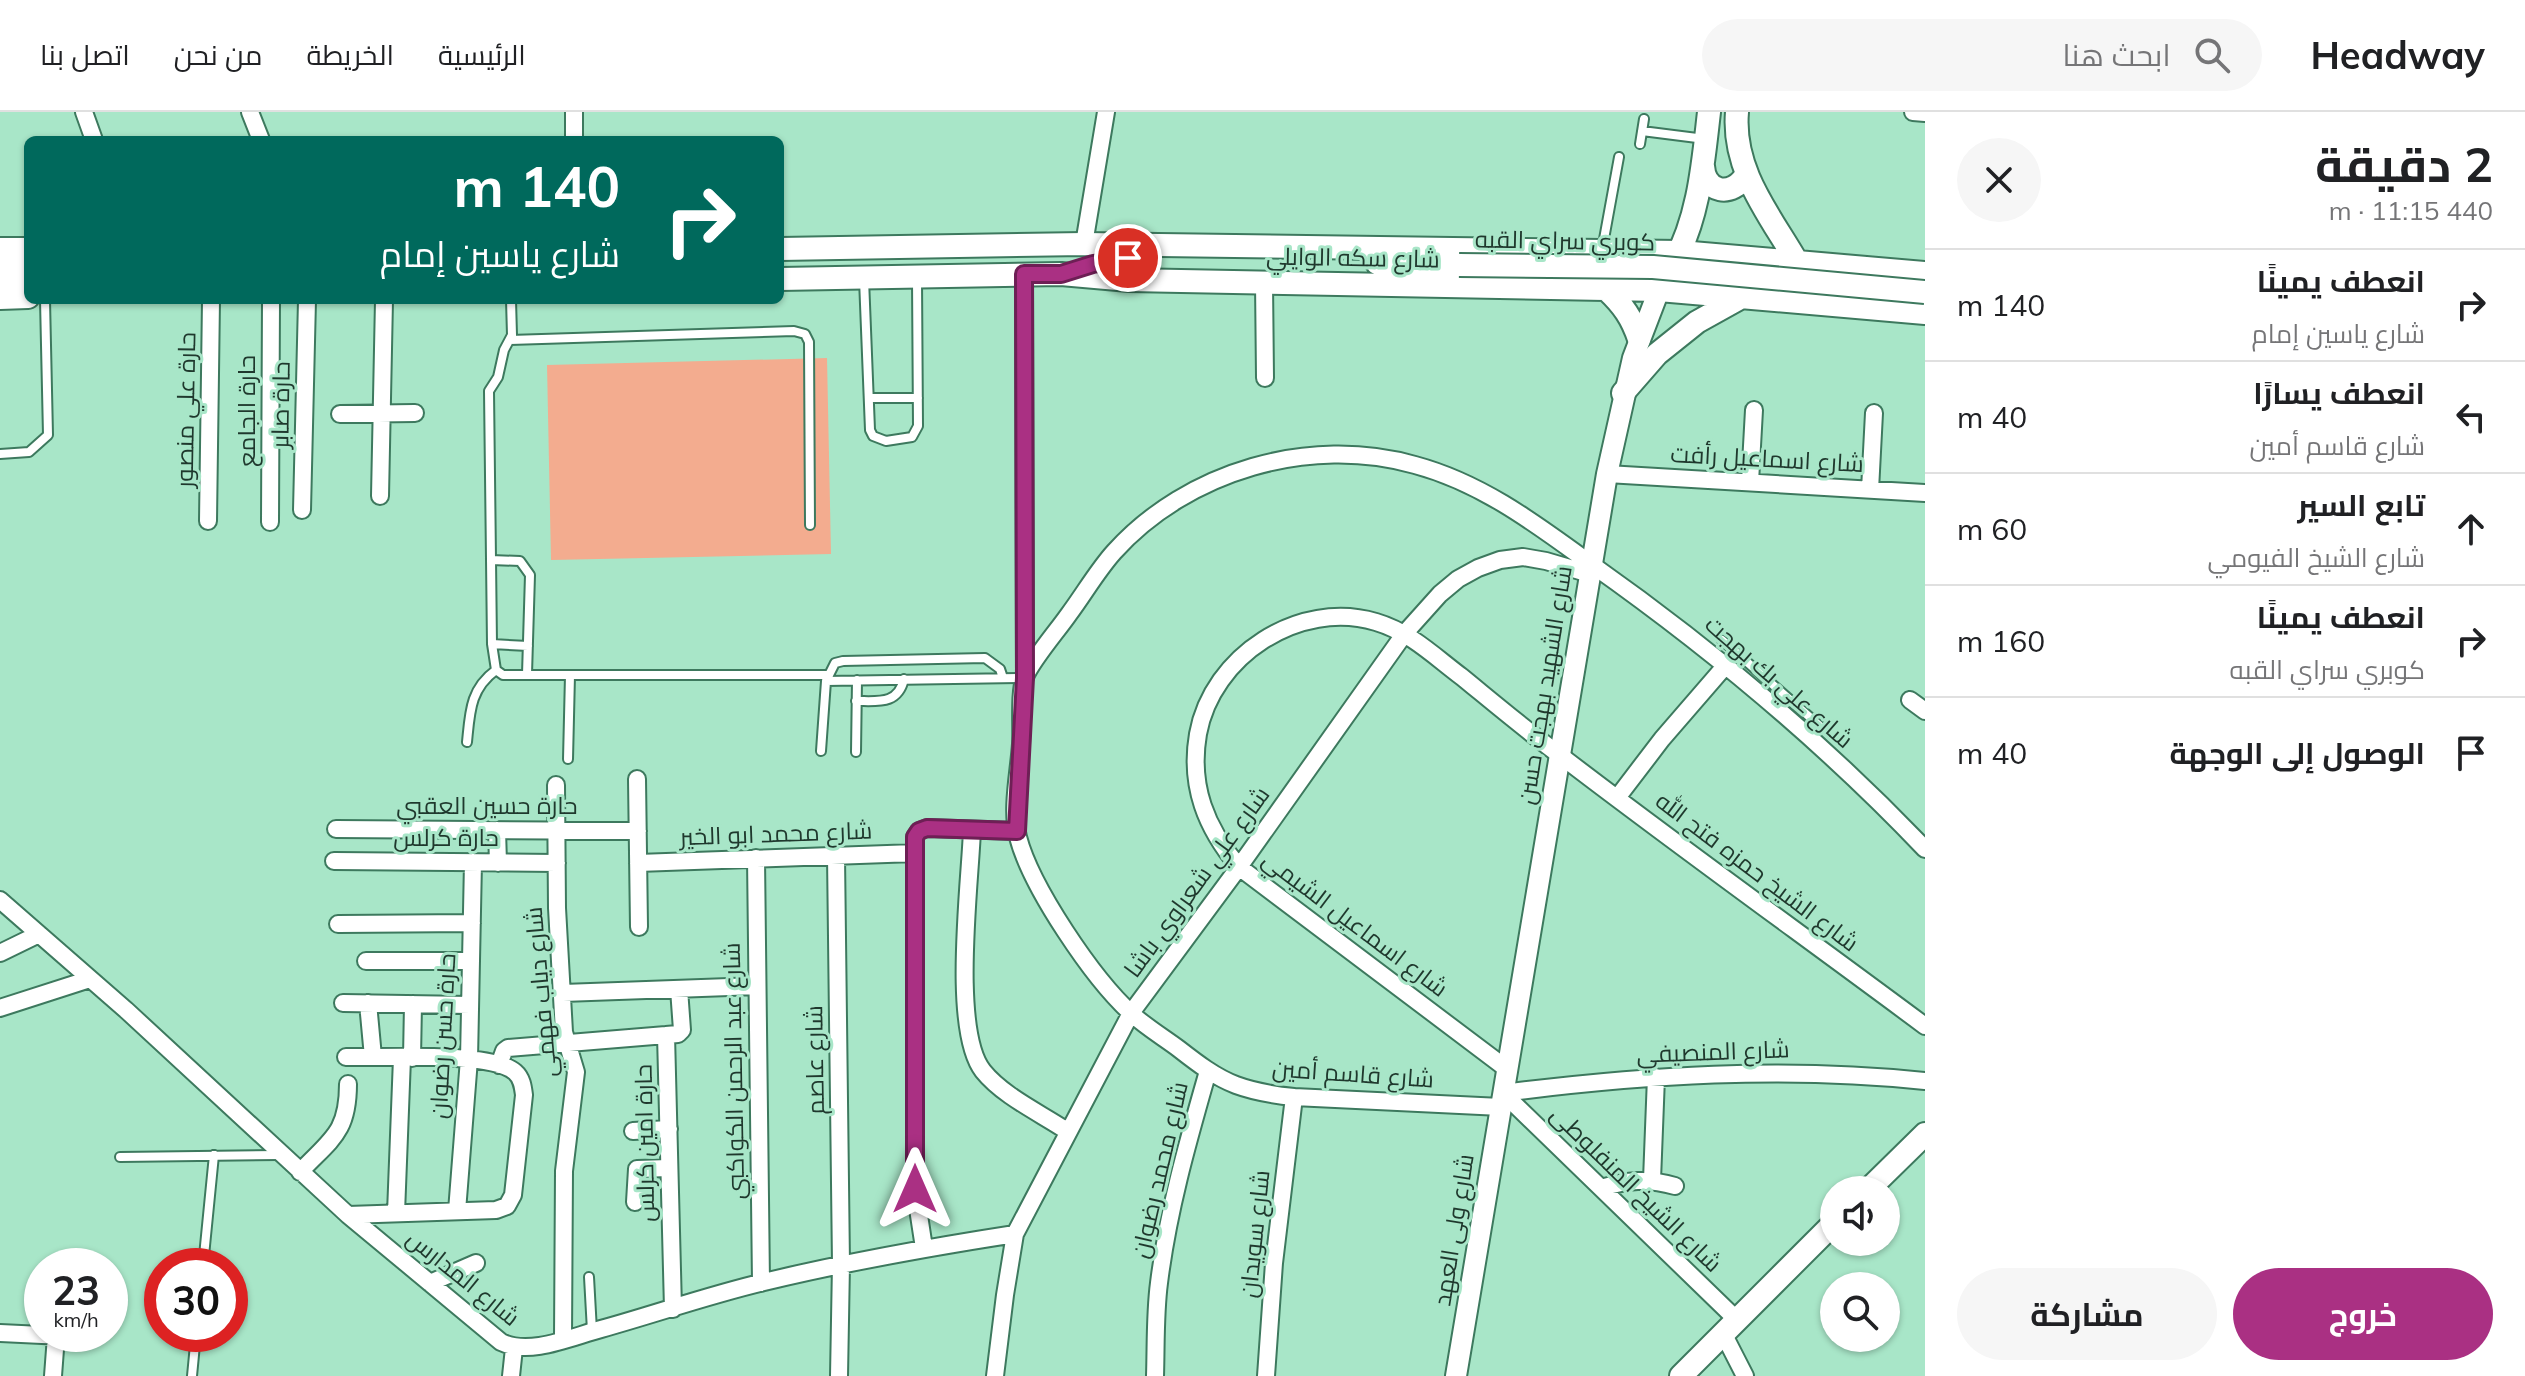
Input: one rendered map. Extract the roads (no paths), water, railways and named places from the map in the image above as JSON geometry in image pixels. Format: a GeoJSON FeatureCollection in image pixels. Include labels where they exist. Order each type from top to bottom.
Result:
{"type":"FeatureCollection","features":[{"type":"Feature","properties":{"kind":"main road"},"geometry":{"type":"LineString","coordinates":[[1659,290],[1680,252],[1701,183],[1709,112]]}},
{"type":"Feature","properties":{"kind":"main road"},"geometry":{"type":"LineString","coordinates":[[1737,112],[1737,138],[1746,175],[1797,262]]}},
{"type":"Feature","properties":{"kind":"main road"},"geometry":{"type":"LineString","coordinates":[[1703,166],[1704,177],[1710,186],[1720,191],[1731,190],[1746,175]]}},
{"type":"Feature","properties":{"kind":"main road","name":"شارع سكه الوايلي"},"geometry":{"type":"LineString","coordinates":[[784,249],[1084,244],[1680,252],[1925,273]]}},
{"type":"Feature","properties":{"kind":"main road"},"geometry":{"type":"LineString","coordinates":[[0,249],[24,249]]}},
{"type":"Feature","properties":{"kind":"main road","name":"كوبري سراي القبه"},"geometry":{"type":"LineString","coordinates":[[1061,274],[1128,258],[1653,267],[1925,292]]}},
{"type":"Feature","properties":{"kind":"main road"},"geometry":{"type":"LineString","coordinates":[[0,265],[24,264]]}},
{"type":"Feature","properties":{"kind":"main road","name":"شارع سكه الوايلي"},"geometry":{"type":"LineString","coordinates":[[784,279],[1061,274],[1129,280],[1659,290],[1925,313]]}},
{"type":"Feature","properties":{"kind":"main road"},"geometry":{"type":"LineString","coordinates":[[0,282],[24,282]]}},
{"type":"Feature","properties":{"kind":"main road"},"geometry":{"type":"LineString","coordinates":[[1607,290],[1622,303],[1639,339]]}},
{"type":"Feature","properties":{"kind":"main road"},"geometry":{"type":"LineString","coordinates":[[0,298],[24,297]]}},
{"type":"Feature","properties":{"kind":"main road"},"geometry":{"type":"LineString","coordinates":[[1623,393],[1657,354],[1697,322],[1742,297]]}},
{"type":"Feature","properties":{"kind":"main road"},"geometry":{"type":"LineString","coordinates":[[1882,1176],[1925,1134]]}},
{"type":"Feature","properties":{"kind":"main road"},"geometry":{"type":"LineString","coordinates":[[1681,1376],[1820,1237]]}},
{"type":"Feature","properties":{"kind":"street"},"geometry":{"type":"LineString","coordinates":[[84,112],[93,136]]}},
{"type":"Feature","properties":{"kind":"street"},"geometry":{"type":"LineString","coordinates":[[250,112],[259,136]]}},
{"type":"Feature","properties":{"kind":"street"},"geometry":{"type":"LineString","coordinates":[[574,112],[574,136]]}},
{"type":"Feature","properties":{"kind":"street"},"geometry":{"type":"LineString","coordinates":[[1084,244],[1106,112]]}},
{"type":"Feature","properties":{"kind":"street"},"geometry":{"type":"LineString","coordinates":[[1913,112],[1925,113]]}},
{"type":"Feature","properties":{"kind":"street","name":"شارع قاسم أمين"},"geometry":{"type":"LineString","coordinates":[[1024,274],[1025,678],[1017,831],[1053,911],[1105,985],[1131,1013],[1208,1071],[1249,1089],[1294,1097],[1502,1100]]}},
{"type":"Feature","properties":{"kind":"street"},"geometry":{"type":"LineString","coordinates":[[1264,282],[1265,378]]}},
{"type":"Feature","properties":{"kind":"street","name":"شارع الشهيد بهجت حسن"},"geometry":{"type":"LineString","coordinates":[[1502,1100],[1607,474],[1623,393],[1639,339],[1659,290]]}},
{"type":"Feature","properties":{"kind":"street","name":"حارة علي منصور"},"geometry":{"type":"LineString","coordinates":[[208,521],[211,304]]}},
{"type":"Feature","properties":{"kind":"street","name":"حارة الجامع"},"geometry":{"type":"LineString","coordinates":[[270,522],[271,304]]}},
{"type":"Feature","properties":{"kind":"street","name":"حارة صابر"},"geometry":{"type":"LineString","coordinates":[[302,510],[307,304]]}},
{"type":"Feature","properties":{"kind":"street"},"geometry":{"type":"LineString","coordinates":[[380,496],[384,304]]}},
{"type":"Feature","properties":{"kind":"street"},"geometry":{"type":"LineString","coordinates":[[1750,482],[1754,410]]}},
{"type":"Feature","properties":{"kind":"street"},"geometry":{"type":"LineString","coordinates":[[340,414],[415,413]]}},
{"type":"Feature","properties":{"kind":"street"},"geometry":{"type":"LineString","coordinates":[[1870,490],[1874,413]]}},
{"type":"Feature","properties":{"kind":"street"},"geometry":{"type":"LineString","coordinates":[[1025,678],[1112,553],[1146,522],[1213,482],[1272,461],[1319,455],[1366,456],[1413,464],[1460,479],[1501,502],[1591,569]]}},
{"type":"Feature","properties":{"kind":"street","name":"شارع اسماعيل رأفت"},"geometry":{"type":"LineString","coordinates":[[1607,474],[1925,493]]}},
{"type":"Feature","properties":{"kind":"street","name":"شارع علي شعراوي باشا"},"geometry":{"type":"LineString","coordinates":[[995,1376],[1015,1234],[1131,1013],[1405,633],[1458,579],[1500,560],[1523,557],[1591,569]]}},
{"type":"Feature","properties":{"kind":"street","name":"شارع علي بك بهجت"},"geometry":{"type":"LineString","coordinates":[[1591,569],[1661,613],[1726,665],[1760,684],[1925,849]]}},
{"type":"Feature","properties":{"kind":"street","name":"شارع اسماعيل الشيمي"},"geometry":{"type":"LineString","coordinates":[[1507,1069],[1239,867],[1219,843],[1204,815],[1196,785],[1195,753],[1200,722],[1212,693],[1230,667],[1254,646],[1281,630],[1311,620],[1343,617],[1374,621],[1405,633],[1560,756]]}},
{"type":"Feature","properties":{"kind":"street"},"geometry":{"type":"LineString","coordinates":[[1617,798],[1662,739],[1726,665]]}},
{"type":"Feature","properties":{"kind":"street"},"geometry":{"type":"LineString","coordinates":[[1910,700],[1925,711]]}},
{"type":"Feature","properties":{"kind":"street","name":"شارع الشيخ حمزه فتح الله"},"geometry":{"type":"LineString","coordinates":[[1560,756],[1925,1026]]}},
{"type":"Feature","properties":{"kind":"street"},"geometry":{"type":"LineString","coordinates":[[637,779],[639,927]]}},
{"type":"Feature","properties":{"kind":"street","name":"شارع دياب فهمي"},"geometry":{"type":"LineString","coordinates":[[556,785],[563,993],[567,1042],[576,1072],[564,1171],[563,1339]]}},
{"type":"Feature","properties":{"kind":"street"},"geometry":{"type":"LineString","coordinates":[[924,1248],[915,1189],[915,837],[927,828],[1017,831]]}},
{"type":"Feature","properties":{"kind":"street","name":"حارة حسين العقبي"},"geometry":{"type":"LineString","coordinates":[[336,829],[638,831]]}},
{"type":"Feature","properties":{"kind":"street"},"geometry":{"type":"LineString","coordinates":[[497,830],[498,863]]}},
{"type":"Feature","properties":{"kind":"street"},"geometry":{"type":"LineString","coordinates":[[972,830],[965,966],[966,1023],[971,1047],[983,1071],[993,1081],[1067,1131]]}},
{"type":"Feature","properties":{"kind":"street","name":"شارع محمد ابو الخير"},"geometry":{"type":"LineString","coordinates":[[638,863],[915,853]]}},
{"type":"Feature","properties":{"kind":"street","name":"شارع عاصم"},"geometry":{"type":"LineString","coordinates":[[836,856],[841,1264],[839,1376]]}},
{"type":"Feature","properties":{"kind":"street","name":"شارع عبد الرحمن الكواكبي"},"geometry":{"type":"LineString","coordinates":[[756,858],[761,1283]]}},
{"type":"Feature","properties":{"kind":"street","name":"حارة كرلس"},"geometry":{"type":"LineString","coordinates":[[334,861],[557,863]]}},
{"type":"Feature","properties":{"kind":"street","name":"حارة حسن رضوان"},"geometry":{"type":"LineString","coordinates":[[457,1211],[469,1059],[473,862]]}},
{"type":"Feature","properties":{"kind":"street","name":"شارع المدارس"},"geometry":{"type":"LineString","coordinates":[[0,900],[348,1215],[501,1342],[514,1348],[563,1339],[761,1283],[841,1264],[1015,1234]]}},
{"type":"Feature","properties":{"kind":"street"},"geometry":{"type":"LineString","coordinates":[[338,924],[472,923]]}},
{"type":"Feature","properties":{"kind":"street"},"geometry":{"type":"LineString","coordinates":[[0,953],[39,934]]}},
{"type":"Feature","properties":{"kind":"street"},"geometry":{"type":"LineString","coordinates":[[366,961],[471,961]]}},
{"type":"Feature","properties":{"kind":"street"},"geometry":{"type":"LineString","coordinates":[[0,1008],[90,979]]}},
{"type":"Feature","properties":{"kind":"street"},"geometry":{"type":"LineString","coordinates":[[563,993],[757,986]]}},
{"type":"Feature","properties":{"kind":"street","name":"حارة امين كرلس"},"geometry":{"type":"LineString","coordinates":[[673,1309],[666,1035],[678,1034],[682,1030],[679,989]]}},
{"type":"Feature","properties":{"kind":"street"},"geometry":{"type":"LineString","coordinates":[[343,1003],[470,1005]]}},
{"type":"Feature","properties":{"kind":"street"},"geometry":{"type":"LineString","coordinates":[[368,1003],[373,1057]]}},
{"type":"Feature","properties":{"kind":"street"},"geometry":{"type":"LineString","coordinates":[[396,1213],[413,1004]]}},
{"type":"Feature","properties":{"kind":"street"},"geometry":{"type":"LineString","coordinates":[[499,1065],[508,1048],[666,1035]]}},
{"type":"Feature","properties":{"kind":"street"},"geometry":{"type":"LineString","coordinates":[[346,1057],[469,1059],[499,1065],[521,1079],[524,1095],[513,1195],[502,1209],[348,1215]]}},
{"type":"Feature","properties":{"kind":"street","name":"شارع محمد رضوان"},"geometry":{"type":"LineString","coordinates":[[1155,1376],[1158,1286],[1166,1233],[1177,1181],[1208,1071]]}},
{"type":"Feature","properties":{"kind":"street","name":"شارع المنصيفي"},"geometry":{"type":"LineString","coordinates":[[1502,1100],[1602,1080],[1656,1077],[1786,1072],[1925,1081]]}},
{"type":"Feature","properties":{"kind":"street"},"geometry":{"type":"LineString","coordinates":[[1652,1180],[1656,1077]]}},
{"type":"Feature","properties":{"kind":"street"},"geometry":{"type":"LineString","coordinates":[[300,1172],[343,1126],[348,1108],[348,1084]]}},
{"type":"Feature","properties":{"kind":"street","name":"شارع سويدان"},"geometry":{"type":"LineString","coordinates":[[1266,1376],[1274,1263],[1294,1097]]}},
{"type":"Feature","properties":{"kind":"street","name":"شارع الشيخ المنفلوطى"},"geometry":{"type":"LineString","coordinates":[[1502,1100],[1601,1188],[1730,1326],[1745,1376]]}},
{"type":"Feature","properties":{"kind":"street","name":"شارع ولى العهد"},"geometry":{"type":"LineString","coordinates":[[1456,1376],[1502,1100]]}},
{"type":"Feature","properties":{"kind":"street"},"geometry":{"type":"LineString","coordinates":[[633,1131],[669,1129]]}},
{"type":"Feature","properties":{"kind":"street"},"geometry":{"type":"LineString","coordinates":[[635,1202],[637,1169],[669,1168]]}},
{"type":"Feature","properties":{"kind":"street"},"geometry":{"type":"LineString","coordinates":[[1601,1188],[1626,1181],[1652,1180],[1675,1186]]}},
{"type":"Feature","properties":{"kind":"street"},"geometry":{"type":"LineString","coordinates":[[430,1283],[476,1263]]}},
{"type":"Feature","properties":{"kind":"street"},"geometry":{"type":"LineString","coordinates":[[0,1333],[24,1334]]}},
{"type":"Feature","properties":{"kind":"street"},"geometry":{"type":"LineString","coordinates":[[511,1376],[514,1348]]}},
{"type":"Feature","properties":{"kind":"street"},"geometry":{"type":"LineString","coordinates":[[53,1376],[55,1352]]}},
{"type":"Feature","properties":{"kind":"lane"},"geometry":{"type":"LineString","coordinates":[[1640,144],[1644,119]]}},
{"type":"Feature","properties":{"kind":"lane"},"geometry":{"type":"LineString","coordinates":[[1642,131],[1706,139]]}},
{"type":"Feature","properties":{"kind":"lane"},"geometry":{"type":"LineString","coordinates":[[1602,251],[1619,157]]}},
{"type":"Feature","properties":{"kind":"lane"},"geometry":{"type":"LineString","coordinates":[[864,278],[870,430],[873,436],[886,441],[906,440],[916,433],[917,277]]}},
{"type":"Feature","properties":{"kind":"lane"},"geometry":{"type":"LineString","coordinates":[[0,454],[29,452],[48,435],[45,304]]}},
{"type":"Feature","properties":{"kind":"lane"},"geometry":{"type":"LineString","coordinates":[[511,304],[512,335],[504,350],[498,377],[489,391],[492,644],[496,670],[503,675],[857,680],[1025,678]]}},
{"type":"Feature","properties":{"kind":"lane"},"geometry":{"type":"LineString","coordinates":[[510,340],[794,331],[805,334],[809,342],[810,525]]}},
{"type":"Feature","properties":{"kind":"lane"},"geometry":{"type":"LineString","coordinates":[[869,398],[918,398]]}},
{"type":"Feature","properties":{"kind":"lane"},"geometry":{"type":"LineString","coordinates":[[491,560],[520,561],[530,575],[527,674]]}},
{"type":"Feature","properties":{"kind":"lane"},"geometry":{"type":"LineString","coordinates":[[1722,640],[1760,684],[1821,727]]}},
{"type":"Feature","properties":{"kind":"lane"},"geometry":{"type":"LineString","coordinates":[[492,644],[528,646]]}},
{"type":"Feature","properties":{"kind":"lane"},"geometry":{"type":"LineString","coordinates":[[821,751],[827,678],[835,663],[985,658],[1000,669],[1003,678]]}},
{"type":"Feature","properties":{"kind":"lane"},"geometry":{"type":"LineString","coordinates":[[467,742],[471,702],[481,683],[496,670]]}},
{"type":"Feature","properties":{"kind":"lane"},"geometry":{"type":"LineString","coordinates":[[568,759],[570,675]]}},
{"type":"Feature","properties":{"kind":"lane"},"geometry":{"type":"LineString","coordinates":[[856,701],[894,698],[904,679]]}},
{"type":"Feature","properties":{"kind":"lane"},"geometry":{"type":"LineString","coordinates":[[856,752],[857,680]]}},
{"type":"Feature","properties":{"kind":"lane"},"geometry":{"type":"LineString","coordinates":[[205,1248],[214,1155]]}},
{"type":"Feature","properties":{"kind":"lane"},"geometry":{"type":"LineString","coordinates":[[120,1157],[284,1155]]}},
{"type":"Feature","properties":{"kind":"lane"},"geometry":{"type":"LineString","coordinates":[[589,1277],[592,1331]]}},
{"type":"Feature","properties":{"kind":"lane"},"geometry":{"type":"LineString","coordinates":[[192,1376],[194,1352]]}}]}
